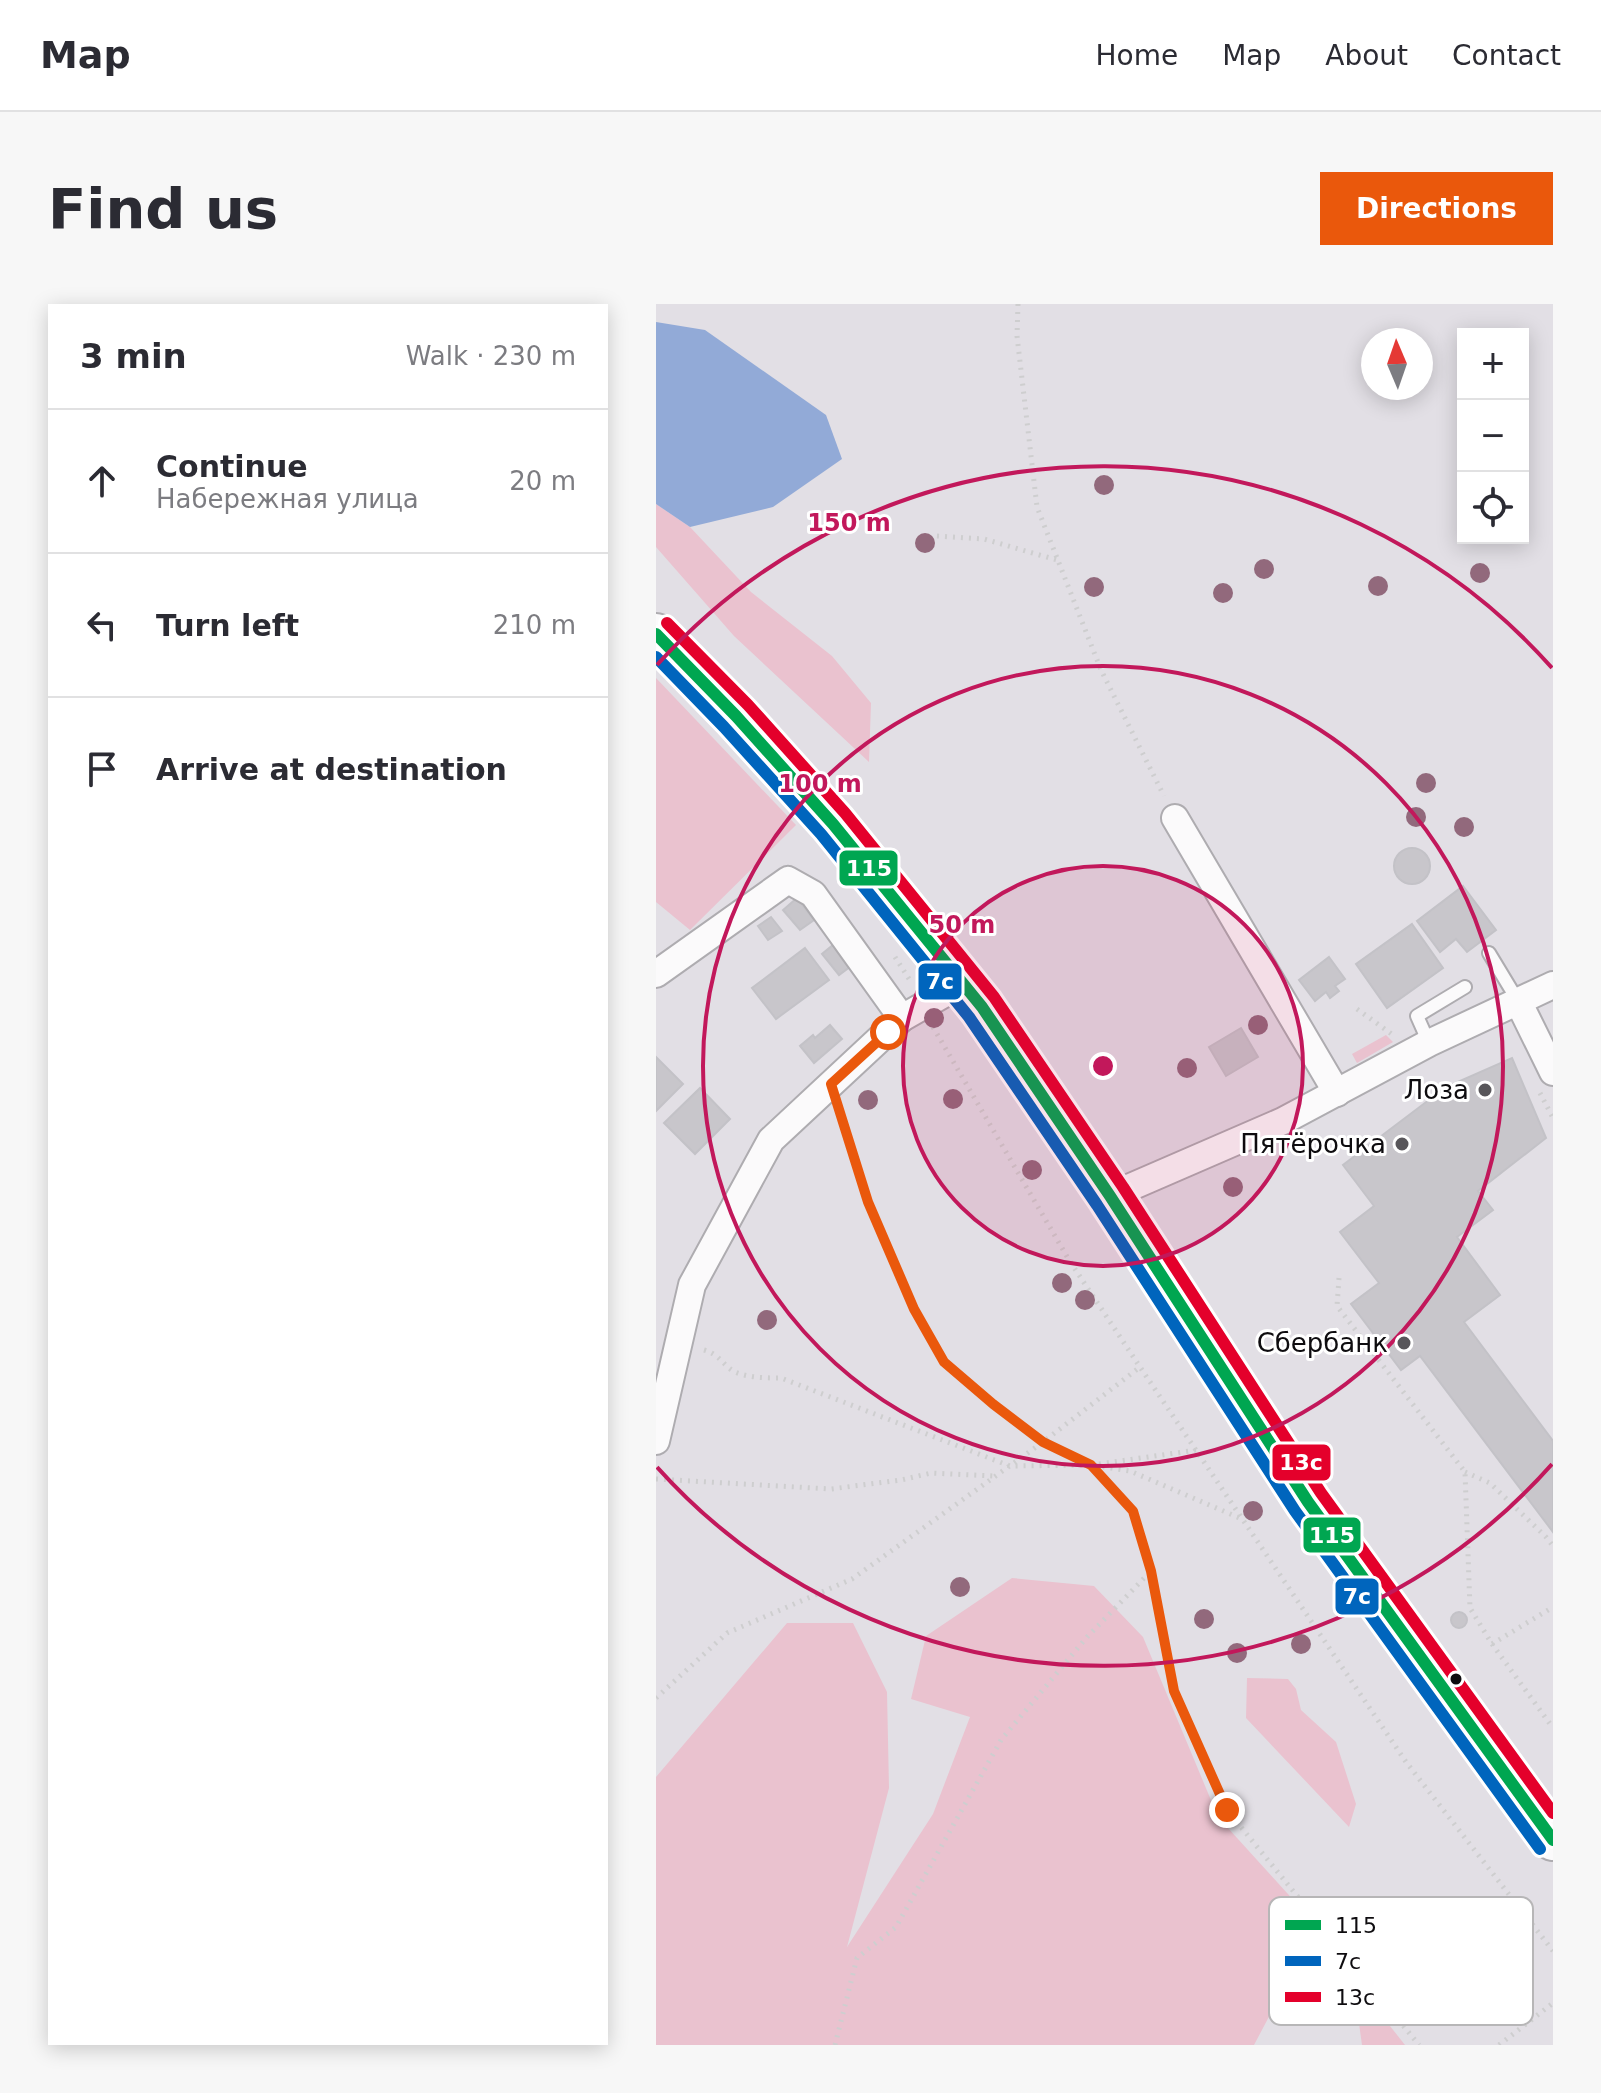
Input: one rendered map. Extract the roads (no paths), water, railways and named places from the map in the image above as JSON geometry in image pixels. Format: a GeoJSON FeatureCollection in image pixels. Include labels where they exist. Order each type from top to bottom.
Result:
{"type":"FeatureCollection","features":[{"type":"Feature","properties":{"kind":"main road"},"geometry":{"type":"LineString","coordinates":[[656,634],[736,716],[833,824],[991,1020],[1110,1196],[1308,1502],[1553,1840]]}},
{"type":"Feature","properties":{"kind":"street"},"geometry":{"type":"LineString","coordinates":[[1175,818],[1337,1093]]}},
{"type":"Feature","properties":{"kind":"street"},"geometry":{"type":"LineString","coordinates":[[656,974],[788,880],[813,894],[912,1012]]}},
{"type":"Feature","properties":{"kind":"street"},"geometry":{"type":"LineString","coordinates":[[656,1441],[692,1285],[771,1140],[912,1012],[963,983]]}},
{"type":"Feature","properties":{"kind":"street"},"geometry":{"type":"LineString","coordinates":[[1110,1196],[1283,1121],[1429,1043],[1553,985]]}},
{"type":"Feature","properties":{"kind":"street"},"geometry":{"type":"LineString","coordinates":[[1518,1001],[1553,1072]]}},
{"type":"Feature","properties":{"kind":"lane"},"geometry":{"type":"LineString","coordinates":[[1489,953],[1518,1001]]}},
{"type":"Feature","properties":{"kind":"lane"},"geometry":{"type":"LineString","coordinates":[[1429,1043],[1417,1016],[1465,987]]}},
{"type":"Feature","properties":{"kind":"water"},"geometry":{"type":"Polygon","coordinates":[[[656,322],[705,330],[826,415],[842,459],[773,507],[690,527],[656,504],[656,322]]]}},
{"type":"Feature","properties":{"kind":"place","name":"Лоза"},"geometry":{"type":"Point","coordinates":[1485,1090]}},
{"type":"Feature","properties":{"kind":"place","name":"Пятёрочка"},"geometry":{"type":"Point","coordinates":[1402,1144]}},
{"type":"Feature","properties":{"kind":"place","name":"Сбербанк"},"geometry":{"type":"Point","coordinates":[1404,1343]}}]}
